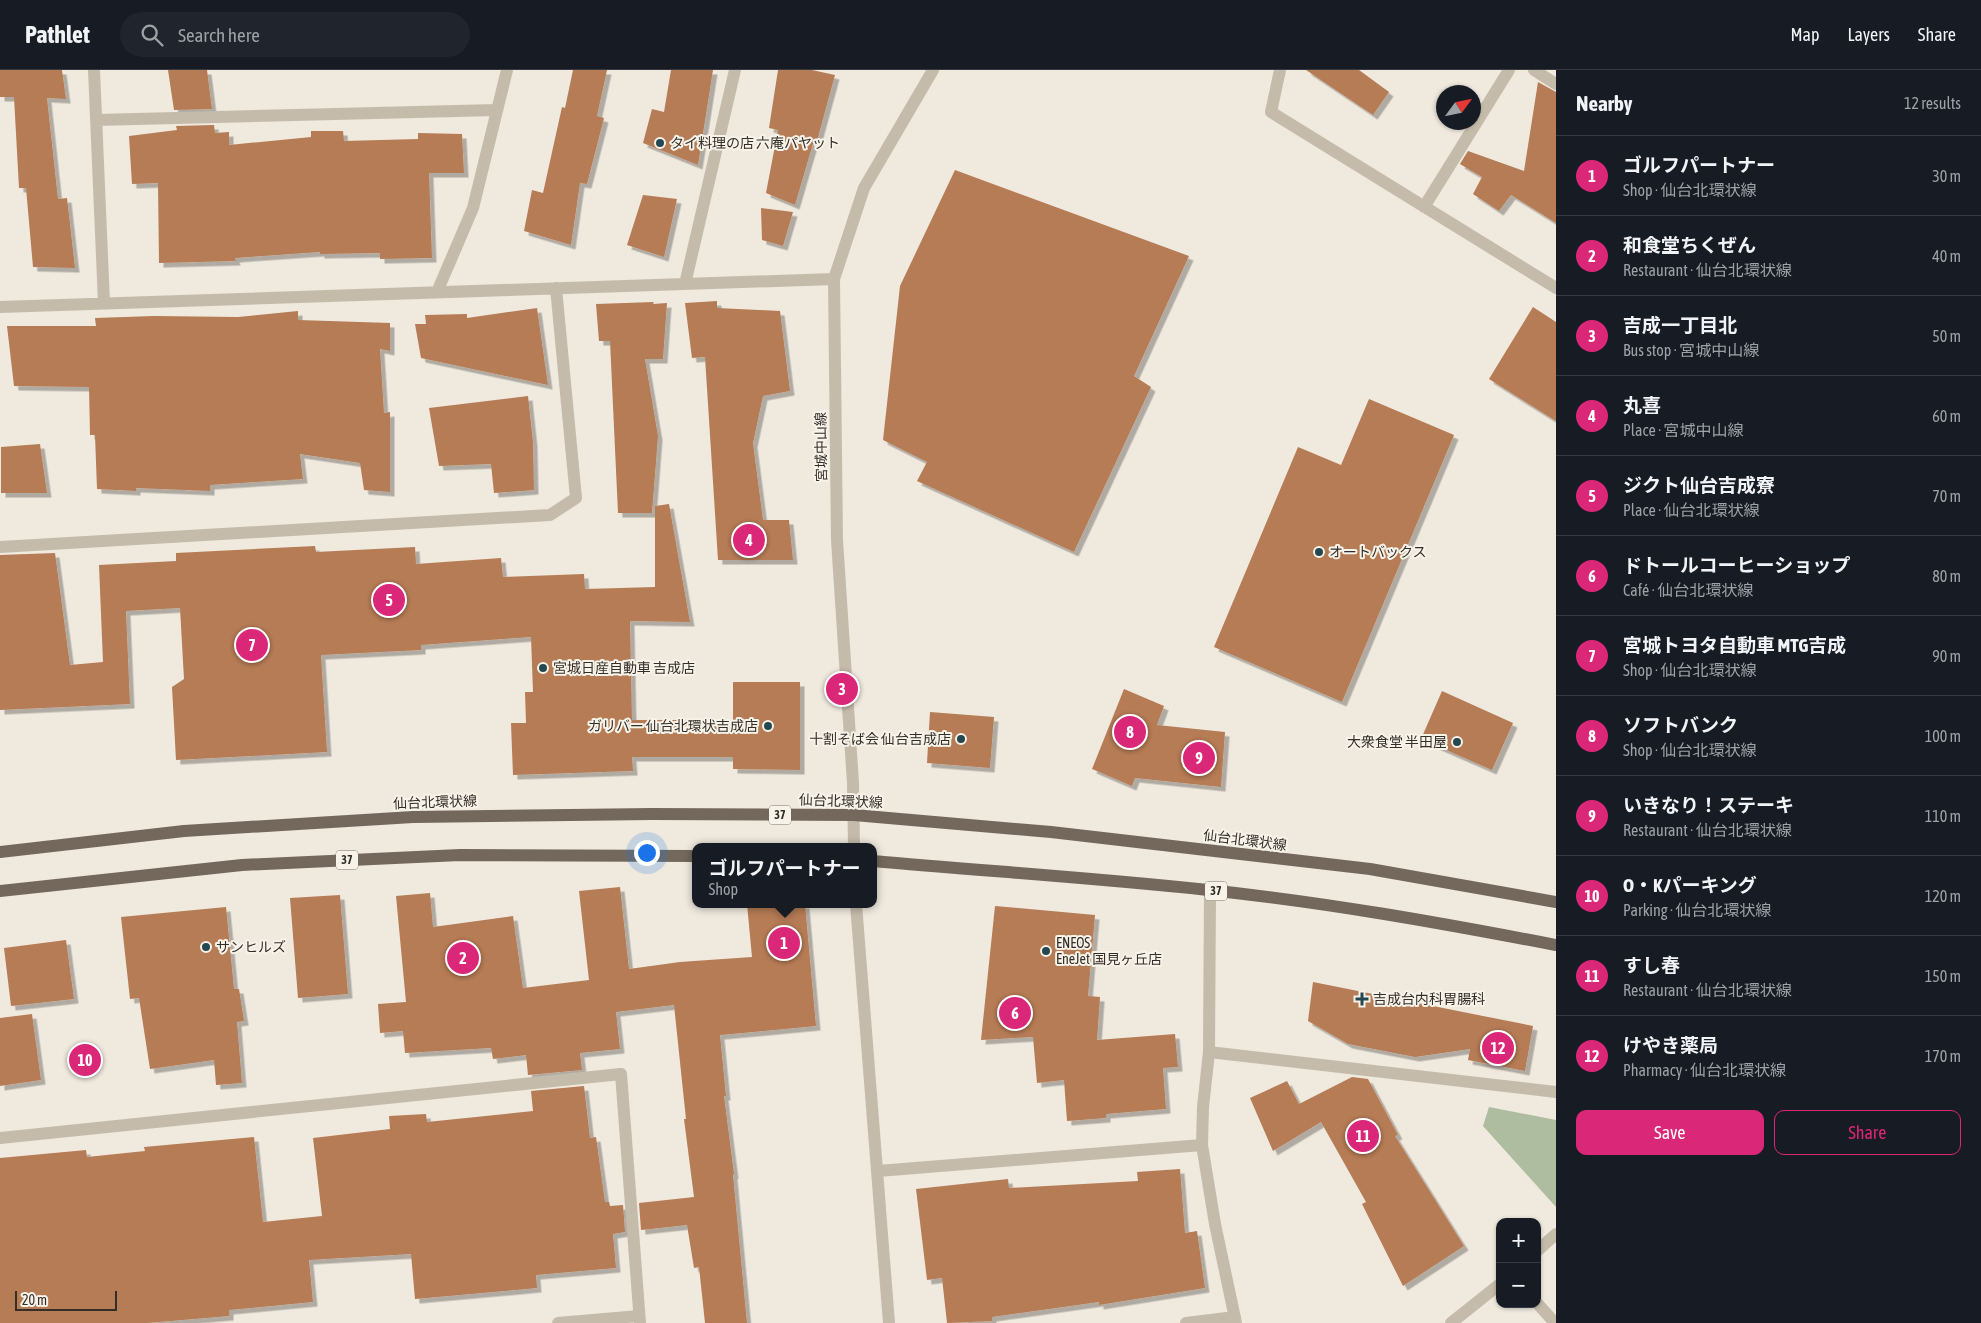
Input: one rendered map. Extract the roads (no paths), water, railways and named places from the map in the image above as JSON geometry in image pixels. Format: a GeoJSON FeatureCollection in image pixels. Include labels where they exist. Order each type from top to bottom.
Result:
{"type":"FeatureCollection","features":[{"type":"Feature","properties":{"kind":"main road","name":"仙台北環状線"},"geometry":{"type":"LineString","coordinates":[[0,852],[184,831],[413,817],[652,814],[854,815],[1051,832],[1370,869],[1556,902]]}},
{"type":"Feature","properties":{"kind":"main road","name":"37"},"geometry":{"type":"LineString","coordinates":[[0,891],[252,865],[460,855],[692,856]]}},
{"type":"Feature","properties":{"kind":"main road","name":"37"},"geometry":{"type":"LineString","coordinates":[[877,861],[1046,874],[1210,890],[1389,915],[1556,945]]}},
{"type":"Feature","properties":{"kind":"street"},"geometry":{"type":"LineString","coordinates":[[94,70],[104,303]]}},
{"type":"Feature","properties":{"kind":"street"},"geometry":{"type":"LineString","coordinates":[[437,292],[473,208],[507,70]]}},
{"type":"Feature","properties":{"kind":"street"},"geometry":{"type":"LineString","coordinates":[[685,284],[734,70]]}},
{"type":"Feature","properties":{"kind":"street","name":"宮城中山線"},"geometry":{"type":"LineString","coordinates":[[854,843],[854,815],[837,540],[834,279],[864,188],[933,70]]}},
{"type":"Feature","properties":{"kind":"street"},"geometry":{"type":"LineString","coordinates":[[1280,70],[1271,112],[1556,288]]}},
{"type":"Feature","properties":{"kind":"street"},"geometry":{"type":"LineString","coordinates":[[1424,207],[1509,70]]}},
{"type":"Feature","properties":{"kind":"street"},"geometry":{"type":"LineString","coordinates":[[1534,70],[1556,84]]}},
{"type":"Feature","properties":{"kind":"street"},"geometry":{"type":"LineString","coordinates":[[96,120],[497,110]]}},
{"type":"Feature","properties":{"kind":"street"},"geometry":{"type":"LineString","coordinates":[[0,307],[834,279]]}},
{"type":"Feature","properties":{"kind":"street"},"geometry":{"type":"LineString","coordinates":[[0,547],[550,515],[576,498],[556,288]]}},
{"type":"Feature","properties":{"kind":"street"},"geometry":{"type":"LineString","coordinates":[[1186,1323],[1235,1320],[1215,1224],[1202,1145],[1203,1107],[1209,1052],[1210,890]]}},
{"type":"Feature","properties":{"kind":"street"},"geometry":{"type":"LineString","coordinates":[[856,908],[889,1323]]}},
{"type":"Feature","properties":{"kind":"street"},"geometry":{"type":"LineString","coordinates":[[1209,1052],[1556,1092]]}},
{"type":"Feature","properties":{"kind":"street"},"geometry":{"type":"LineString","coordinates":[[0,1138],[621,1074],[639,1319],[558,1323]]}},
{"type":"Feature","properties":{"kind":"street"},"geometry":{"type":"LineString","coordinates":[[878,1171],[1202,1145]]}},
{"type":"Feature","properties":{"kind":"street"},"geometry":{"type":"LineString","coordinates":[[1541,1247],[1556,1234]]}},
{"type":"Feature","properties":{"kind":"street"},"geometry":{"type":"LineString","coordinates":[[1451,1323],[1496,1287]]}},
{"type":"Feature","properties":{"kind":"street"},"geometry":{"type":"LineString","coordinates":[[1541,1307],[1555,1323]]}},
{"type":"Feature","properties":{"kind":"place","name":"タイ料理の店 六庵パヤット"},"geometry":{"type":"Point","coordinates":[660,143]}},
{"type":"Feature","properties":{"kind":"place","name":"丸喜"},"geometry":{"type":"Point","coordinates":[749,540]}},
{"type":"Feature","properties":{"kind":"place","name":"オートバックス"},"geometry":{"type":"Point","coordinates":[1319,552]}},
{"type":"Feature","properties":{"kind":"place","name":"ジクト仙台吉成寮"},"geometry":{"type":"Point","coordinates":[389,600]}},
{"type":"Feature","properties":{"kind":"place","name":"宮城トヨタ自動車 MTG吉成"},"geometry":{"type":"Point","coordinates":[252,645]}},
{"type":"Feature","properties":{"kind":"place","name":"宮城日産自動車 吉成店"},"geometry":{"type":"Point","coordinates":[543,668]}},
{"type":"Feature","properties":{"kind":"place","name":"吉成一丁目北"},"geometry":{"type":"Point","coordinates":[842,689]}},
{"type":"Feature","properties":{"kind":"place","name":"ガリバー 仙台北環状吉成店"},"geometry":{"type":"Point","coordinates":[768,726]}},
{"type":"Feature","properties":{"kind":"place","name":"ソフトバンク"},"geometry":{"type":"Point","coordinates":[1130,732]}},
{"type":"Feature","properties":{"kind":"place","name":"十割そば会 仙台吉成店"},"geometry":{"type":"Point","coordinates":[961,739]}},
{"type":"Feature","properties":{"kind":"place","name":"大衆食堂 半田屋"},"geometry":{"type":"Point","coordinates":[1457,742]}},
{"type":"Feature","properties":{"kind":"place","name":"いきなり！ステーキ"},"geometry":{"type":"Point","coordinates":[1199,758]}},
{"type":"Feature","properties":{"kind":"place","name":"ゴルフパートナー"},"geometry":{"type":"Point","coordinates":[784,943]}},
{"type":"Feature","properties":{"kind":"place","name":"サンヒルズ"},"geometry":{"type":"Point","coordinates":[206,947]}},
{"type":"Feature","properties":{"kind":"place","name":"ENEOS EneJet 国見ヶ丘店"},"geometry":{"type":"Point","coordinates":[1046,951]}},
{"type":"Feature","properties":{"kind":"place","name":"和食堂ちくぜん"},"geometry":{"type":"Point","coordinates":[463,958]}},
{"type":"Feature","properties":{"kind":"place","name":"吉成台内科胃腸科"},"geometry":{"type":"Point","coordinates":[1362,999]}},
{"type":"Feature","properties":{"kind":"place","name":"ドトールコーヒーショップ"},"geometry":{"type":"Point","coordinates":[1015,1013]}},
{"type":"Feature","properties":{"kind":"place","name":"けやき薬局"},"geometry":{"type":"Point","coordinates":[1498,1048]}},
{"type":"Feature","properties":{"kind":"place","name":"O・Kパーキング"},"geometry":{"type":"Point","coordinates":[85,1060]}},
{"type":"Feature","properties":{"kind":"place","name":"すし春"},"geometry":{"type":"Point","coordinates":[1363,1136]}}]}
